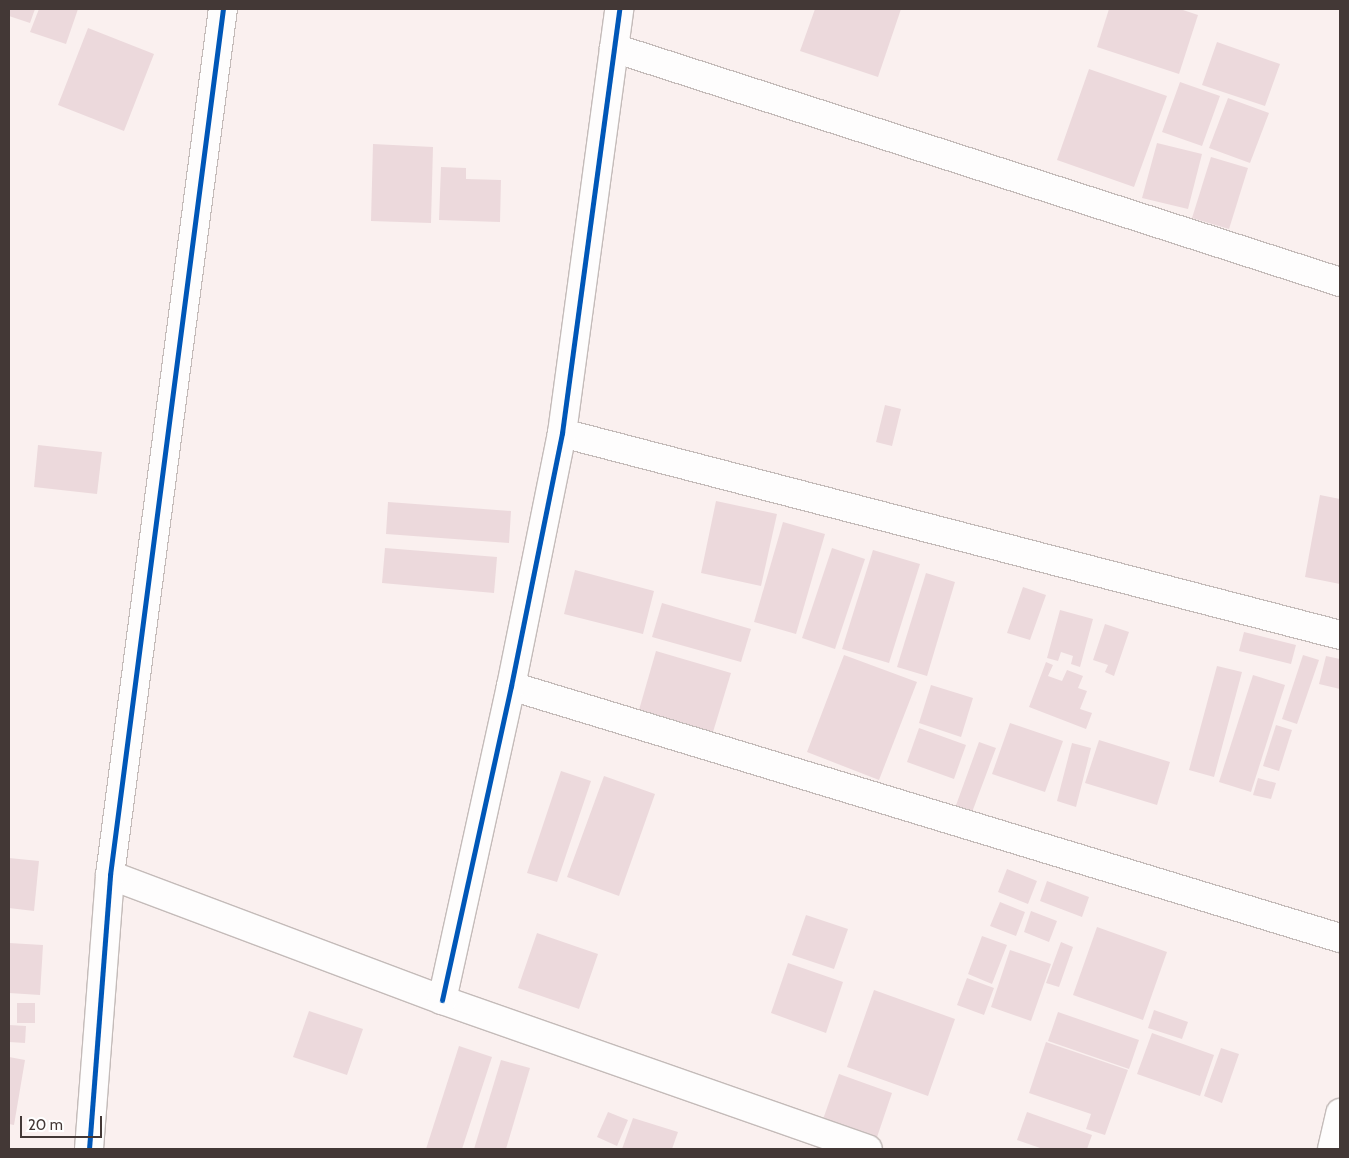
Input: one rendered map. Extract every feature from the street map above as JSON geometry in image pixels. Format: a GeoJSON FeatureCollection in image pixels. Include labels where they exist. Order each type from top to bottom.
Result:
{"type":"FeatureCollection","features":[{"type":"Feature","properties":{"kind":"street"},"geometry":{"type":"LineString","coordinates":[[89,1149],[110,875],[223,9]]}},
{"type":"Feature","properties":{"kind":"street"},"geometry":{"type":"LineString","coordinates":[[442,1000],[511,686],[562,433],[619,9]]}},
{"type":"Feature","properties":{"kind":"street"},"geometry":{"type":"LineString","coordinates":[[614,48],[1340,282]]}},
{"type":"Feature","properties":{"kind":"street"},"geometry":{"type":"LineString","coordinates":[[562,433],[1340,635]]}},
{"type":"Feature","properties":{"kind":"street"},"geometry":{"type":"LineString","coordinates":[[511,686],[1340,938]]}},
{"type":"Feature","properties":{"kind":"street"},"geometry":{"type":"LineString","coordinates":[[110,875],[442,1000],[868,1149]]}},
{"type":"Feature","properties":{"kind":"street"},"geometry":{"type":"LineString","coordinates":[[1332,1149],[1340,1114]]}},
{"type":"Feature","properties":{"kind":"building"},"geometry":{"type":"Polygon","coordinates":[[[9,9],[35,9],[30,23],[9,16],[9,9]]]}},
{"type":"Feature","properties":{"kind":"building"},"geometry":{"type":"Polygon","coordinates":[[[39,9],[78,9],[66,44],[30,32],[39,9]]]}},
{"type":"Feature","properties":{"kind":"building"},"geometry":{"type":"Polygon","coordinates":[[[815,9],[901,9],[878,77],[800,51],[815,9]]]}},
{"type":"Feature","properties":{"kind":"building"},"geometry":{"type":"Polygon","coordinates":[[[1109,9],[1180,9],[1198,15],[1179,74],[1097,47],[1109,9]]]}},
{"type":"Feature","properties":{"kind":"building"},"geometry":{"type":"Polygon","coordinates":[[[88,28],[154,54],[124,131],[58,105],[88,28]]]}},
{"type":"Feature","properties":{"kind":"building"},"geometry":{"type":"Polygon","coordinates":[[[1217,42],[1280,64],[1265,106],[1202,85],[1217,42]]]}},
{"type":"Feature","properties":{"kind":"building"},"geometry":{"type":"Polygon","coordinates":[[[1089,69],[1167,96],[1134,187],[1057,160],[1089,69]]]}},
{"type":"Feature","properties":{"kind":"building"},"geometry":{"type":"Polygon","coordinates":[[[1180,82],[1220,96],[1202,146],[1162,132],[1180,82]]]}},
{"type":"Feature","properties":{"kind":"building"},"geometry":{"type":"Polygon","coordinates":[[[1228,98],[1269,113],[1250,163],[1209,148],[1228,98]]]}},
{"type":"Feature","properties":{"kind":"building"},"geometry":{"type":"Polygon","coordinates":[[[1157,143],[1202,154],[1188,209],[1142,198],[1157,143]]]}},
{"type":"Feature","properties":{"kind":"building"},"geometry":{"type":"Polygon","coordinates":[[[373,144],[433,147],[431,223],[371,221],[373,144]]]}},
{"type":"Feature","properties":{"kind":"building"},"geometry":{"type":"Polygon","coordinates":[[[1211,157],[1248,168],[1229,229],[1192,218],[1211,157]]]}},
{"type":"Feature","properties":{"kind":"building"},"geometry":{"type":"Polygon","coordinates":[[[441,167],[466,168],[466,179],[501,180],[500,222],[439,220],[441,167]]]}},
{"type":"Feature","properties":{"kind":"building"},"geometry":{"type":"Polygon","coordinates":[[[885,405],[901,409],[892,446],[876,442],[885,405]]]}},
{"type":"Feature","properties":{"kind":"building"},"geometry":{"type":"Polygon","coordinates":[[[38,445],[102,452],[97,494],[34,487],[38,445]]]}},
{"type":"Feature","properties":{"kind":"building"},"geometry":{"type":"Polygon","coordinates":[[[1320,495],[1340,499],[1340,584],[1305,577],[1320,495]]]}},
{"type":"Feature","properties":{"kind":"building"},"geometry":{"type":"Polygon","coordinates":[[[716,501],[777,514],[761,586],[701,573],[716,501]]]}},
{"type":"Feature","properties":{"kind":"building"},"geometry":{"type":"Polygon","coordinates":[[[388,502],[511,511],[509,543],[386,534],[388,502]]]}},
{"type":"Feature","properties":{"kind":"building"},"geometry":{"type":"Polygon","coordinates":[[[783,522],[825,534],[796,634],[754,622],[783,522]]]}},
{"type":"Feature","properties":{"kind":"building"},"geometry":{"type":"Polygon","coordinates":[[[385,548],[497,557],[494,593],[382,583],[385,548]]]}},
{"type":"Feature","properties":{"kind":"building"},"geometry":{"type":"Polygon","coordinates":[[[832,548],[865,559],[835,649],[802,638],[832,548]]]}},
{"type":"Feature","properties":{"kind":"building"},"geometry":{"type":"Polygon","coordinates":[[[873,550],[920,564],[889,663],[842,649],[873,550]]]}},
{"type":"Feature","properties":{"kind":"building"},"geometry":{"type":"Polygon","coordinates":[[[575,570],[654,591],[643,634],[564,614],[575,570]]]}},
{"type":"Feature","properties":{"kind":"building"},"geometry":{"type":"Polygon","coordinates":[[[926,573],[955,582],[927,676],[897,667],[926,573]]]}},
{"type":"Feature","properties":{"kind":"building"},"geometry":{"type":"Polygon","coordinates":[[[1023,587],[1046,595],[1030,640],[1007,633],[1023,587]]]}},
{"type":"Feature","properties":{"kind":"building"},"geometry":{"type":"Polygon","coordinates":[[[662,603],[751,629],[741,662],[652,637],[662,603]]]}},
{"type":"Feature","properties":{"kind":"building"},"geometry":{"type":"Polygon","coordinates":[[[1060,610],[1093,619],[1080,667],[1071,664],[1073,656],[1061,652],[1058,661],[1047,658],[1060,610]]]}},
{"type":"Feature","properties":{"kind":"building"},"geometry":{"type":"Polygon","coordinates":[[[1105,624],[1129,632],[1114,676],[1105,672],[1108,665],[1093,660],[1105,624]]]}},
{"type":"Feature","properties":{"kind":"building"},"geometry":{"type":"Polygon","coordinates":[[[1244,632],[1296,645],[1291,664],[1239,651],[1244,632]]]}},
{"type":"Feature","properties":{"kind":"building"},"geometry":{"type":"Polygon","coordinates":[[[656,651],[731,673],[713,732],[639,710],[656,651]]]}},
{"type":"Feature","properties":{"kind":"building"},"geometry":{"type":"Polygon","coordinates":[[[844,655],[917,682],[879,780],[807,752],[844,655]]]}},
{"type":"Feature","properties":{"kind":"building"},"geometry":{"type":"Polygon","coordinates":[[[1303,655],[1319,660],[1297,724],[1282,719],[1303,655]]]}},
{"type":"Feature","properties":{"kind":"building"},"geometry":{"type":"Polygon","coordinates":[[[1326,656],[1340,659],[1340,689],[1319,684],[1326,656]]]}},
{"type":"Feature","properties":{"kind":"building"},"geometry":{"type":"Polygon","coordinates":[[[1046,662],[1053,665],[1048,676],[1062,681],[1067,670],[1083,676],[1078,688],[1087,691],[1080,709],[1092,713],[1086,729],[1029,707],[1046,662]]]}},
{"type":"Feature","properties":{"kind":"building"},"geometry":{"type":"Polygon","coordinates":[[[1217,666],[1242,672],[1214,777],[1189,770],[1217,666]]]}},
{"type":"Feature","properties":{"kind":"building"},"geometry":{"type":"Polygon","coordinates":[[[1253,675],[1285,685],[1251,792],[1219,782],[1253,675]]]}},
{"type":"Feature","properties":{"kind":"building"},"geometry":{"type":"Polygon","coordinates":[[[931,685],[973,698],[961,737],[919,723],[931,685]]]}},
{"type":"Feature","properties":{"kind":"building"},"geometry":{"type":"Polygon","coordinates":[[[1010,723],[1063,741],[1045,792],[992,774],[1010,723]]]}},
{"type":"Feature","properties":{"kind":"building"},"geometry":{"type":"Polygon","coordinates":[[[1276,725],[1292,730],[1279,771],[1263,766],[1276,725]]]}},
{"type":"Feature","properties":{"kind":"building"},"geometry":{"type":"Polygon","coordinates":[[[919,728],[966,745],[954,779],[907,762],[919,728]]]}},
{"type":"Feature","properties":{"kind":"building"},"geometry":{"type":"Polygon","coordinates":[[[1099,740],[1170,762],[1157,805],[1085,783],[1099,740]]]}},
{"type":"Feature","properties":{"kind":"building"},"geometry":{"type":"Polygon","coordinates":[[[979,742],[996,748],[971,815],[955,808],[979,742]]]}},
{"type":"Feature","properties":{"kind":"building"},"geometry":{"type":"Polygon","coordinates":[[[1072,743],[1091,748],[1076,807],[1057,801],[1072,743]]]}},
{"type":"Feature","properties":{"kind":"building"},"geometry":{"type":"Polygon","coordinates":[[[561,771],[591,781],[557,882],[527,873],[561,771]]]}},
{"type":"Feature","properties":{"kind":"building"},"geometry":{"type":"Polygon","coordinates":[[[604,776],[655,794],[619,896],[567,877],[604,776]]]}},
{"type":"Feature","properties":{"kind":"building"},"geometry":{"type":"Polygon","coordinates":[[[1258,778],[1276,783],[1271,799],[1253,795],[1258,778]]]}},
{"type":"Feature","properties":{"kind":"building"},"geometry":{"type":"Polygon","coordinates":[[[9,858],[39,861],[34,911],[9,908],[9,858]]]}},
{"type":"Feature","properties":{"kind":"building"},"geometry":{"type":"Polygon","coordinates":[[[1007,869],[1037,881],[1028,904],[998,892],[1007,869]]]}},
{"type":"Feature","properties":{"kind":"building"},"geometry":{"type":"Polygon","coordinates":[[[1047,881],[1089,897],[1082,917],[1040,901],[1047,881]]]}},
{"type":"Feature","properties":{"kind":"building"},"geometry":{"type":"Polygon","coordinates":[[[1000,902],[1025,912],[1016,936],[990,926],[1000,902]]]}},
{"type":"Feature","properties":{"kind":"building"},"geometry":{"type":"Polygon","coordinates":[[[1031,911],[1057,921],[1049,942],[1024,932],[1031,911]]]}},
{"type":"Feature","properties":{"kind":"building"},"geometry":{"type":"Polygon","coordinates":[[[806,915],[848,929],[834,969],[792,955],[806,915]]]}},
{"type":"Feature","properties":{"kind":"building"},"geometry":{"type":"Polygon","coordinates":[[[1097,927],[1167,952],[1143,1020],[1073,995],[1097,927]]]}},
{"type":"Feature","properties":{"kind":"building"},"geometry":{"type":"Polygon","coordinates":[[[537,933],[598,954],[579,1009],[518,988],[537,933]]]}},
{"type":"Feature","properties":{"kind":"building"},"geometry":{"type":"Polygon","coordinates":[[[982,936],[1007,945],[992,984],[968,974],[982,936]]]}},
{"type":"Feature","properties":{"kind":"building"},"geometry":{"type":"Polygon","coordinates":[[[1061,942],[1073,947],[1059,987],[1046,983],[1061,942]]]}},
{"type":"Feature","properties":{"kind":"building"},"geometry":{"type":"Polygon","coordinates":[[[9,943],[43,945],[40,995],[9,993],[9,943]]]}},
{"type":"Feature","properties":{"kind":"building"},"geometry":{"type":"Polygon","coordinates":[[[1010,950],[1051,964],[1031,1021],[991,1007],[1010,950]]]}},
{"type":"Feature","properties":{"kind":"building"},"geometry":{"type":"Polygon","coordinates":[[[788,963],[843,982],[826,1033],[771,1013],[788,963]]]}},
{"type":"Feature","properties":{"kind":"building"},"geometry":{"type":"Polygon","coordinates":[[[967,978],[994,988],[984,1015],[957,1005],[967,978]]]}},
{"type":"Feature","properties":{"kind":"building"},"geometry":{"type":"Polygon","coordinates":[[[874,990],[955,1019],[928,1096],[847,1067],[874,990]]]}},
{"type":"Feature","properties":{"kind":"building"},"geometry":{"type":"Polygon","coordinates":[[[17,1003],[35,1003],[35,1023],[17,1023],[17,1003]]]}},
{"type":"Feature","properties":{"kind":"building"},"geometry":{"type":"Polygon","coordinates":[[[1154,1010],[1188,1022],[1182,1039],[1148,1028],[1154,1010]]]}},
{"type":"Feature","properties":{"kind":"building"},"geometry":{"type":"Polygon","coordinates":[[[309,1011],[363,1029],[347,1075],[293,1057],[309,1011]]]}},
{"type":"Feature","properties":{"kind":"building"},"geometry":{"type":"Polygon","coordinates":[[[1058,1012],[1139,1040],[1129,1069],[1048,1041],[1058,1012]]]}},
{"type":"Feature","properties":{"kind":"building"},"geometry":{"type":"Polygon","coordinates":[[[9,1025],[26,1026],[25,1043],[9,1042],[9,1025]]]}},
{"type":"Feature","properties":{"kind":"building"},"geometry":{"type":"Polygon","coordinates":[[[1152,1033],[1214,1055],[1200,1096],[1137,1074],[1152,1033]]]}},
{"type":"Feature","properties":{"kind":"building"},"geometry":{"type":"Polygon","coordinates":[[[1046,1042],[1128,1070],[1105,1135],[1086,1129],[1091,1114],[1029,1093],[1046,1042]]]}},
{"type":"Feature","properties":{"kind":"building"},"geometry":{"type":"Polygon","coordinates":[[[459,1046],[492,1057],[462,1149],[426,1149],[459,1046]]]}},
{"type":"Feature","properties":{"kind":"building"},"geometry":{"type":"Polygon","coordinates":[[[1221,1048],[1239,1054],[1222,1103],[1204,1096],[1221,1048]]]}},
{"type":"Feature","properties":{"kind":"building"},"geometry":{"type":"Polygon","coordinates":[[[9,1057],[25,1060],[14,1125],[9,1124],[9,1057]]]}},
{"type":"Feature","properties":{"kind":"building"},"geometry":{"type":"Polygon","coordinates":[[[501,1060],[530,1068],[506,1149],[474,1149],[501,1060]]]}},
{"type":"Feature","properties":{"kind":"building"},"geometry":{"type":"Polygon","coordinates":[[[839,1074],[892,1093],[875,1143],[821,1125],[839,1074]]]}},
{"type":"Feature","properties":{"kind":"building"},"geometry":{"type":"Polygon","coordinates":[[[608,1112],[628,1120],[617,1146],[597,1137],[608,1112]]]}},
{"type":"Feature","properties":{"kind":"building"},"geometry":{"type":"Polygon","coordinates":[[[1027,1112],[1092,1135],[1087,1149],[1043,1149],[1017,1140],[1027,1112]]]}},
{"type":"Feature","properties":{"kind":"building"},"geometry":{"type":"Polygon","coordinates":[[[633,1118],[678,1132],[672,1149],[622,1149],[633,1118]]]}},
{"type":"Feature","properties":{"kind":"cycle path"},"geometry":{"type":"LineString","coordinates":[[89,1149],[110,875],[223,9]]}},
{"type":"Feature","properties":{"kind":"cycle path"},"geometry":{"type":"LineString","coordinates":[[442,1000],[511,686],[562,433],[619,9]]}}]}
